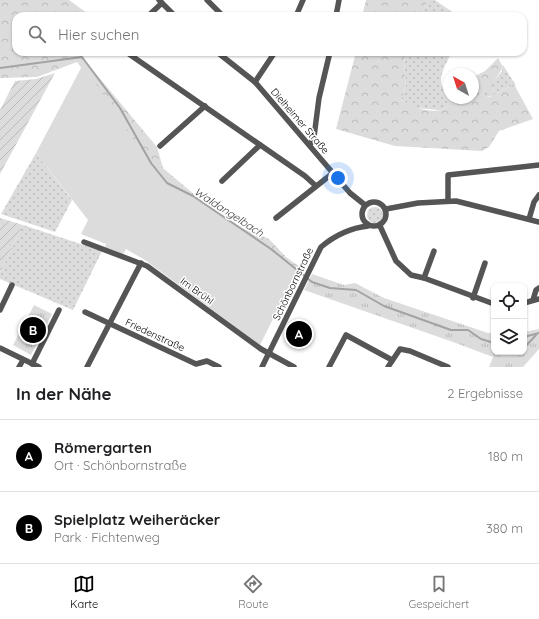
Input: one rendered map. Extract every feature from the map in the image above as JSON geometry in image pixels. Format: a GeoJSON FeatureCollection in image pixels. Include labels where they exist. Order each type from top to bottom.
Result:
{"type":"FeatureCollection","features":[{"type":"Feature","properties":{"kind":"street"},"geometry":{"type":"LineString","coordinates":[[207,0],[219,12]]}},
{"type":"Feature","properties":{"kind":"street"},"geometry":{"type":"LineString","coordinates":[[298,12],[303,0]]}},
{"type":"Feature","properties":{"kind":"street"},"geometry":{"type":"LineString","coordinates":[[337,12],[339,0]]}},
{"type":"Feature","properties":{"kind":"street"},"geometry":{"type":"LineString","coordinates":[[151,12],[160,2],[171,12]]}},
{"type":"Feature","properties":{"kind":"street"},"geometry":{"type":"LineString","coordinates":[[132,56],[305,176],[316,186]]}},
{"type":"Feature","properties":{"kind":"street","name":"Dielheimer Straße"},"geometry":{"type":"LineString","coordinates":[[222,56],[255,82],[350,193],[366,205]]}},
{"type":"Feature","properties":{"kind":"street"},"geometry":{"type":"LineString","coordinates":[[255,82],[272,56]]}},
{"type":"Feature","properties":{"kind":"street"},"geometry":{"type":"LineString","coordinates":[[310,145],[314,137],[322,86],[329,56]]}},
{"type":"Feature","properties":{"kind":"street"},"geometry":{"type":"LineString","coordinates":[[160,146],[205,106]]}},
{"type":"Feature","properties":{"kind":"street"},"geometry":{"type":"LineString","coordinates":[[222,181],[260,145]]}},
{"type":"Feature","properties":{"kind":"street"},"geometry":{"type":"LineString","coordinates":[[448,200],[448,175],[539,165]]}},
{"type":"Feature","properties":{"kind":"street"},"geometry":{"type":"LineString","coordinates":[[276,218],[333,173]]}},
{"type":"Feature","properties":{"kind":"street"},"geometry":{"type":"LineString","coordinates":[[529,219],[534,202],[539,195]]}},
{"type":"Feature","properties":{"kind":"street"},"geometry":{"type":"LineString","coordinates":[[386,209],[418,203],[448,200],[483,206],[539,222]]}},
{"type":"Feature","properties":{"kind":"street"},"geometry":{"type":"LineString","coordinates":[[358,227],[362,218],[362,212],[366,205],[374,202],[383,205],[386,209],[387,216],[385,222],[380,226],[368,226],[362,218]]}},
{"type":"Feature","properties":{"kind":"street","name":"Schönbornstraße"},"geometry":{"type":"LineString","coordinates":[[262,367],[322,247],[331,239],[358,227],[368,226]]}},
{"type":"Feature","properties":{"kind":"street"},"geometry":{"type":"LineString","coordinates":[[380,226],[392,256],[402,269],[410,275],[424,278],[473,298],[491,303]]}},
{"type":"Feature","properties":{"kind":"street","name":"Im Brühl"},"geometry":{"type":"LineString","coordinates":[[84,242],[141,263],[268,353],[294,367]]}},
{"type":"Feature","properties":{"kind":"street"},"geometry":{"type":"LineString","coordinates":[[424,278],[434,251]]}},
{"type":"Feature","properties":{"kind":"street"},"geometry":{"type":"LineString","coordinates":[[88,367],[141,263]]}},
{"type":"Feature","properties":{"kind":"street"},"geometry":{"type":"LineString","coordinates":[[473,298],[485,263]]}},
{"type":"Feature","properties":{"kind":"street"},"geometry":{"type":"LineString","coordinates":[[0,310],[12,285]]}},
{"type":"Feature","properties":{"kind":"street"},"geometry":{"type":"LineString","coordinates":[[536,300],[536,290],[539,288]]}},
{"type":"Feature","properties":{"kind":"street"},"geometry":{"type":"LineString","coordinates":[[32,364],[59,310]]}},
{"type":"Feature","properties":{"kind":"street","name":"Friedenstraße"},"geometry":{"type":"LineString","coordinates":[[85,312],[196,364],[201,365],[207,361],[218,367]]}},
{"type":"Feature","properties":{"kind":"street"},"geometry":{"type":"LineString","coordinates":[[329,367],[346,335],[392,360]]}},
{"type":"Feature","properties":{"kind":"street"},"geometry":{"type":"LineString","coordinates":[[0,348],[39,367]]}},
{"type":"Feature","properties":{"kind":"street"},"geometry":{"type":"LineString","coordinates":[[388,367],[400,349],[410,351],[448,367]]}},
{"type":"Feature","properties":{"kind":"street"},"geometry":{"type":"LineString","coordinates":[[19,367],[23,360]]}},
{"type":"Feature","properties":{"kind":"green space"},"geometry":{"type":"Polygon","coordinates":[[[0,0],[69,0],[86,12],[12,12],[12,56],[82,56],[157,147],[163,168],[202,201],[237,226],[269,239],[286,257],[304,270],[300,277],[244,236],[152,185],[108,104],[77,62],[37,77],[0,78],[0,0]]]}},
{"type":"Feature","properties":{"kind":"green space"},"geometry":{"type":"Polygon","coordinates":[[[366,0],[428,0],[423,12],[363,12],[366,0]]]}},
{"type":"Feature","properties":{"kind":"green space"},"geometry":{"type":"Polygon","coordinates":[[[428,0],[435,0],[452,12],[423,12],[428,0]]]}},
{"type":"Feature","properties":{"kind":"green space"},"geometry":{"type":"Polygon","coordinates":[[[355,56],[405,56],[404,64],[406,85],[401,100],[415,107],[431,111],[442,110],[453,104],[479,104],[479,97],[492,96],[479,90],[479,74],[485,71],[498,58],[503,67],[495,80],[493,95],[515,84],[533,119],[499,131],[489,147],[482,151],[395,146],[336,129],[355,56]]]}},
{"type":"Feature","properties":{"kind":"green space"},"geometry":{"type":"Polygon","coordinates":[[[405,56],[450,56],[443,68],[441,83],[443,87],[443,104],[453,104],[442,110],[414,108],[401,100],[406,85],[404,64],[405,56]]]}},
{"type":"Feature","properties":{"kind":"green space"},"geometry":{"type":"Polygon","coordinates":[[[503,65],[515,84],[493,95],[495,80],[502,71],[503,65]]]}},
{"type":"Feature","properties":{"kind":"green space"},"geometry":{"type":"Polygon","coordinates":[[[84,66],[150,164],[166,183],[192,197],[236,227],[270,251],[299,275],[287,291],[260,345],[145,260],[126,249],[123,254],[105,247],[106,244],[81,234],[88,220],[36,153],[81,68],[84,66]]]}},
{"type":"Feature","properties":{"kind":"green space"},"geometry":{"type":"Polygon","coordinates":[[[55,73],[0,174],[0,110],[15,81],[36,79],[55,73]]]}},
{"type":"Feature","properties":{"kind":"green space"},"geometry":{"type":"Polygon","coordinates":[[[479,89],[493,95],[479,99],[479,89]]]}},
{"type":"Feature","properties":{"kind":"green space"},"geometry":{"type":"Polygon","coordinates":[[[36,153],[72,200],[55,232],[1,214],[36,153]]]}},
{"type":"Feature","properties":{"kind":"green space"},"geometry":{"type":"Polygon","coordinates":[[[375,207],[382,212],[383,215],[378,222],[375,223],[368,218],[367,215],[372,208],[375,207]]]}},
{"type":"Feature","properties":{"kind":"green space"},"geometry":{"type":"Polygon","coordinates":[[[0,218],[23,225],[0,273],[0,218]]]}},
{"type":"Feature","properties":{"kind":"green space"},"geometry":{"type":"Polygon","coordinates":[[[23,225],[102,251],[73,310],[0,279],[0,273],[23,225]]]}},
{"type":"Feature","properties":{"kind":"green space"},"geometry":{"type":"Polygon","coordinates":[[[312,274],[344,285],[355,283],[384,298],[491,333],[491,355],[527,355],[527,331],[539,329],[539,349],[523,367],[489,367],[493,357],[304,290],[312,274]]]}},
{"type":"Feature","properties":{"kind":"green space"},"geometry":{"type":"Polygon","coordinates":[[[34,305],[52,314],[31,355],[13,345],[34,305]]]}},
{"type":"Feature","properties":{"kind":"waterway","name":"Waldangelbach"},"geometry":{"type":"LineString","coordinates":[[0,68],[82,57],[120,108],[151,163],[167,183],[193,196],[271,249],[312,282],[330,288],[356,290],[384,306],[451,330],[468,330],[481,339],[491,342]]}},
{"type":"Feature","properties":{"kind":"waterway","name":"Waldangelbach"},"geometry":{"type":"LineString","coordinates":[[527,336],[539,333]]}},
{"type":"Feature","properties":{"kind":"waterway","name":"Waldangelbach"},"geometry":{"type":"LineString","coordinates":[[527,345],[536,335]]}},
{"type":"Feature","properties":{"kind":"place","name":"Spielplatz Weiheräcker"},"geometry":{"type":"Point","coordinates":[33,330]}},
{"type":"Feature","properties":{"kind":"place","name":"Römergarten"},"geometry":{"type":"Point","coordinates":[299,334]}}]}
